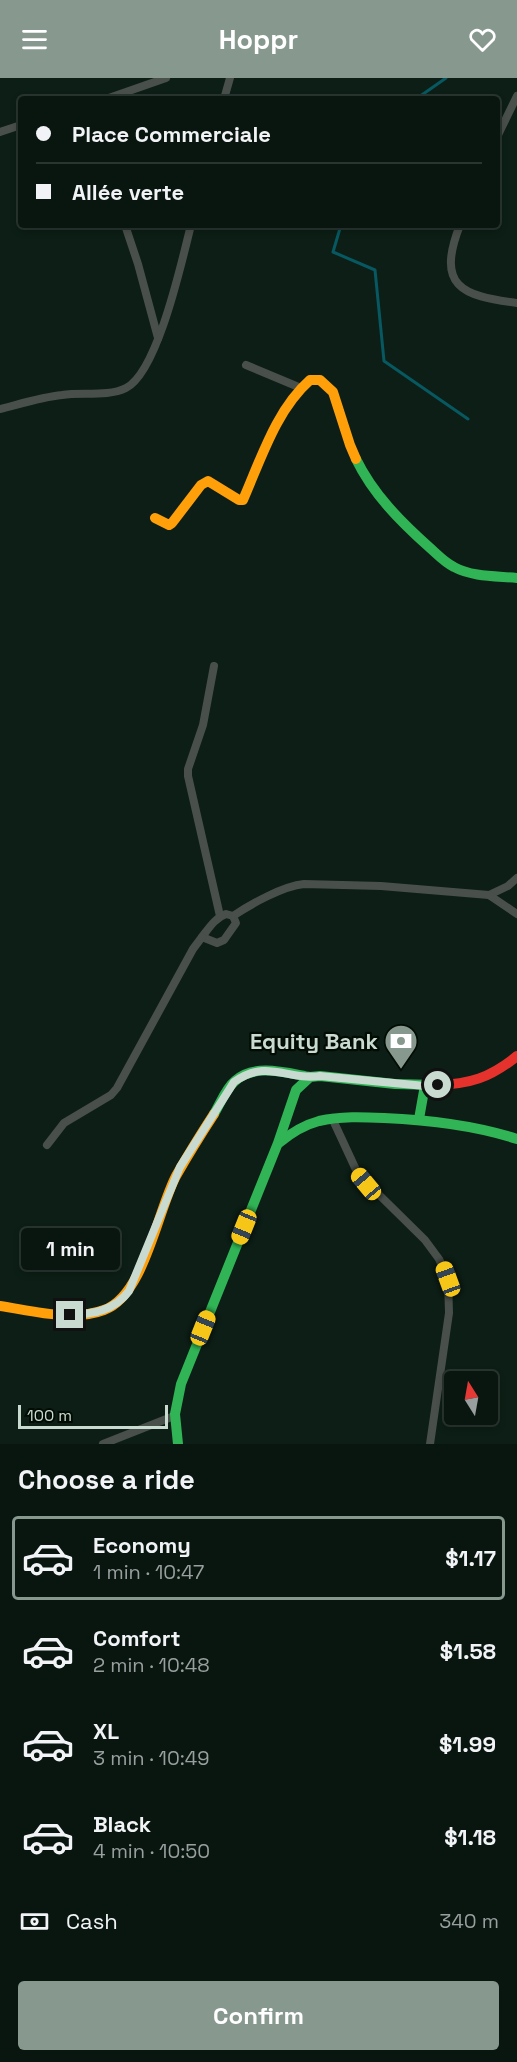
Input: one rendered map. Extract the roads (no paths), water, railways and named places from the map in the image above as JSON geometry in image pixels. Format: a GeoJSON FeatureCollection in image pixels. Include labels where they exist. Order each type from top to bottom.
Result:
{"type":"FeatureCollection","features":[{"type":"Feature","properties":{"kind":"street"},"geometry":{"type":"LineString","coordinates":[[115,96],[166,78]]}},
{"type":"Feature","properties":{"kind":"street"},"geometry":{"type":"LineString","coordinates":[[225,96],[230,78]]}},
{"type":"Feature","properties":{"kind":"street"},"geometry":{"type":"LineString","coordinates":[[500,130],[517,96]]}},
{"type":"Feature","properties":{"kind":"street"},"geometry":{"type":"LineString","coordinates":[[0,132],[18,126]]}},
{"type":"Feature","properties":{"kind":"street"},"geometry":{"type":"LineString","coordinates":[[126,228],[158,339]]}},
{"type":"Feature","properties":{"kind":"street"},"geometry":{"type":"LineString","coordinates":[[0,409],[61,395],[117,391],[127,387],[141,375],[158,339],[190,228]]}},
{"type":"Feature","properties":{"kind":"street"},"geometry":{"type":"LineString","coordinates":[[459,228],[450,260],[452,274],[458,283],[468,293],[487,299],[517,303]]}},
{"type":"Feature","properties":{"kind":"street"},"geometry":{"type":"LineString","coordinates":[[246,365],[301,388]]}},
{"type":"Feature","properties":{"kind":"street"},"geometry":{"type":"LineString","coordinates":[[156,518],[164,524],[172,523],[201,485],[208,481],[239,500],[243,500],[269,436],[301,388],[310,380],[320,380],[333,392],[350,446],[365,477],[398,519],[446,562],[463,571],[517,578]]}},
{"type":"Feature","properties":{"kind":"street"},"geometry":{"type":"LineString","coordinates":[[214,666],[203,725],[188,776],[220,916]]}},
{"type":"Feature","properties":{"kind":"street"},"geometry":{"type":"LineString","coordinates":[[489,895],[508,886],[517,878]]}},
{"type":"Feature","properties":{"kind":"street"},"geometry":{"type":"LineString","coordinates":[[47,1145],[64,1123],[111,1095],[117,1088],[193,949],[220,916],[226,914],[233,916],[271,896],[304,884],[381,886],[489,895],[517,914]]}},
{"type":"Feature","properties":{"kind":"street"},"geometry":{"type":"LineString","coordinates":[[202,937],[221,942],[236,923],[233,916]]}},
{"type":"Feature","properties":{"kind":"street"},"geometry":{"type":"LineString","coordinates":[[0,1306],[70,1315],[97,1312],[116,1305],[123,1299],[135,1281],[180,1167],[234,1082],[246,1073],[276,1071],[310,1077],[425,1086],[468,1082],[500,1071],[516,1060]]}},
{"type":"Feature","properties":{"kind":"street"},"geometry":{"type":"LineString","coordinates":[[178,1444],[174,1416],[181,1384],[278,1143],[296,1090],[310,1077]]}},
{"type":"Feature","properties":{"kind":"street"},"geometry":{"type":"LineString","coordinates":[[419,1119],[425,1086]]}},
{"type":"Feature","properties":{"kind":"street"},"geometry":{"type":"LineString","coordinates":[[278,1143],[305,1125],[332,1118],[419,1119],[480,1127],[517,1139]]}},
{"type":"Feature","properties":{"kind":"street"},"geometry":{"type":"LineString","coordinates":[[332,1118],[358,1174],[425,1240],[439,1259],[448,1279],[450,1313],[430,1444]]}},
{"type":"Feature","properties":{"kind":"street"},"geometry":{"type":"LineString","coordinates":[[103,1444],[174,1416]]}},
{"type":"Feature","properties":{"kind":"waterway"},"geometry":{"type":"LineString","coordinates":[[420,96],[446,78]]}},
{"type":"Feature","properties":{"kind":"waterway"},"geometry":{"type":"LineString","coordinates":[[340,228],[333,252],[375,270],[384,361],[468,419]]}},
{"type":"Feature","properties":{"kind":"place","name":"Equity Bank"},"geometry":{"type":"Point","coordinates":[401,1070]}}]}
